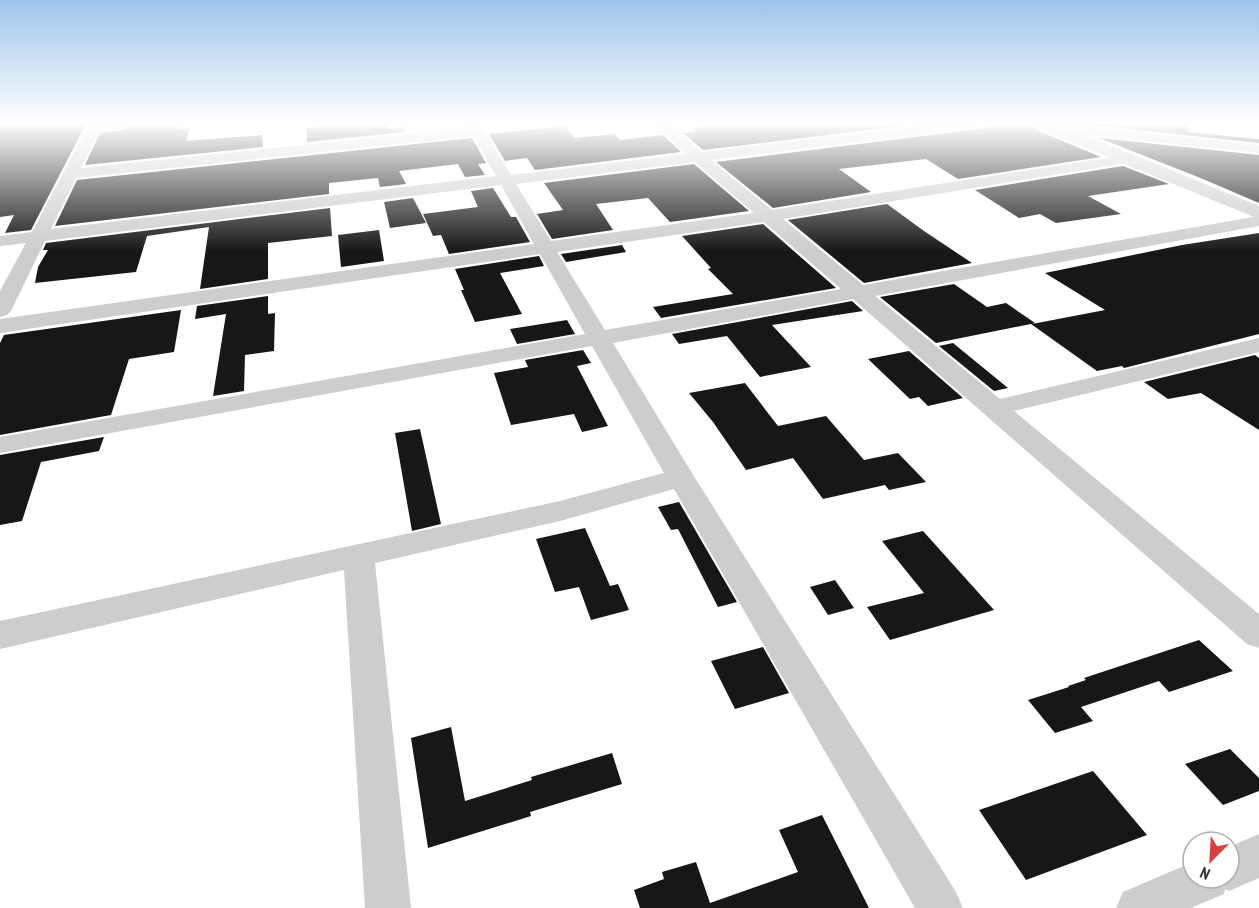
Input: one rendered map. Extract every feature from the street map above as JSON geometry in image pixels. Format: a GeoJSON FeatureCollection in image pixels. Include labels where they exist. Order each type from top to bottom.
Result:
{"type":"FeatureCollection","features":[{"type":"Feature","properties":{"kind":"street"},"geometry":{"type":"LineString","coordinates":[[0,311],[75,166]]}},
{"type":"Feature","properties":{"kind":"street"},"geometry":{"type":"LineString","coordinates":[[71,174],[138,166]]}},
{"type":"Feature","properties":{"kind":"street"},"geometry":{"type":"LineString","coordinates":[[498,166],[681,478],[940,908]]}},
{"type":"Feature","properties":{"kind":"street"},"geometry":{"type":"LineString","coordinates":[[0,241],[610,166]]}},
{"type":"Feature","properties":{"kind":"street"},"geometry":{"type":"LineString","coordinates":[[709,166],[1259,634]]}},
{"type":"Feature","properties":{"kind":"street"},"geometry":{"type":"LineString","coordinates":[[0,326],[768,216],[1080,166]]}},
{"type":"Feature","properties":{"kind":"street"},"geometry":{"type":"LineString","coordinates":[[1144,166],[1256,213]]}},
{"type":"Feature","properties":{"kind":"street"},"geometry":{"type":"LineString","coordinates":[[0,446],[859,294],[1256,213]]}},
{"type":"Feature","properties":{"kind":"street"},"geometry":{"type":"LineString","coordinates":[[993,408],[1258,347]]}},
{"type":"Feature","properties":{"kind":"street"},"geometry":{"type":"LineString","coordinates":[[0,635],[560,511],[681,478]]}},
{"type":"Feature","properties":{"kind":"street"},"geometry":{"type":"LineString","coordinates":[[358,555],[367,639],[388,908]]}},
{"type":"Feature","properties":{"kind":"street"},"geometry":{"type":"LineString","coordinates":[[1241,864],[1259,856]]}},
{"type":"Feature","properties":{"kind":"street"},"geometry":{"type":"LineString","coordinates":[[1139,908],[1181,890]]}},
{"type":"Feature","properties":{"kind":"building"},"geometry":{"type":"Polygon","coordinates":[[[0,166],[64,166],[31,230],[5,233],[14,215],[0,217],[0,166]]]}},
{"type":"Feature","properties":{"kind":"building"},"geometry":{"type":"Polygon","coordinates":[[[205,166],[438,166],[399,171],[406,184],[380,187],[378,178],[329,183],[329,194],[55,226],[77,180],[205,166]]]}},
{"type":"Feature","properties":{"kind":"building"},"geometry":{"type":"Polygon","coordinates":[[[459,166],[480,166],[485,175],[465,177],[459,166]]]}},
{"type":"Feature","properties":{"kind":"building"},"geometry":{"type":"Polygon","coordinates":[[[533,166],[564,166],[535,170],[533,166]]]}},
{"type":"Feature","properties":{"kind":"building"},"geometry":{"type":"Polygon","coordinates":[[[675,166],[697,166],[749,211],[670,222],[648,198],[596,204],[613,230],[552,239],[537,214],[563,210],[544,183],[675,166]]]}},
{"type":"Feature","properties":{"kind":"building"},"geometry":{"type":"Polygon","coordinates":[[[721,166],[862,166],[839,169],[871,192],[773,208],[721,166]]]}},
{"type":"Feature","properties":{"kind":"building"},"geometry":{"type":"Polygon","coordinates":[[[938,166],[1040,166],[958,179],[938,166]]]}},
{"type":"Feature","properties":{"kind":"building"},"geometry":{"type":"Polygon","coordinates":[[[1121,166],[1169,184],[1088,196],[1121,214],[1056,223],[1040,214],[1019,218],[975,190],[1121,166]]]}},
{"type":"Feature","properties":{"kind":"building"},"geometry":{"type":"Polygon","coordinates":[[[1171,166],[1259,166],[1259,203],[1171,166]]]}},
{"type":"Feature","properties":{"kind":"building"},"geometry":{"type":"Polygon","coordinates":[[[493,188],[511,217],[516,217],[530,242],[449,254],[441,235],[433,236],[423,214],[478,207],[471,191],[493,188]]]}},
{"type":"Feature","properties":{"kind":"building"},"geometry":{"type":"Polygon","coordinates":[[[413,198],[426,223],[390,228],[384,202],[413,198]]]}},
{"type":"Feature","properties":{"kind":"building"},"geometry":{"type":"Polygon","coordinates":[[[887,204],[972,263],[864,283],[788,220],[887,204]]]}},
{"type":"Feature","properties":{"kind":"building"},"geometry":{"type":"Polygon","coordinates":[[[330,208],[332,236],[268,243],[268,279],[200,289],[209,227],[147,236],[136,272],[35,283],[38,267],[48,250],[43,250],[46,243],[330,208]]]}},
{"type":"Feature","properties":{"kind":"building"},"geometry":{"type":"Polygon","coordinates":[[[763,224],[836,288],[661,318],[653,307],[733,294],[708,269],[711,268],[682,236],[763,224]]]}},
{"type":"Feature","properties":{"kind":"building"},"geometry":{"type":"Polygon","coordinates":[[[379,230],[384,261],[341,267],[338,235],[379,230]]]}},
{"type":"Feature","properties":{"kind":"building"},"geometry":{"type":"Polygon","coordinates":[[[1259,233],[1259,334],[1124,368],[1122,366],[1097,371],[1031,324],[936,343],[880,297],[954,284],[987,307],[1006,303],[1035,323],[1032,324],[1105,310],[1045,273],[1182,245],[1259,233]]]}},
{"type":"Feature","properties":{"kind":"building"},"geometry":{"type":"Polygon","coordinates":[[[622,245],[626,252],[566,262],[561,254],[622,245]]]}},
{"type":"Feature","properties":{"kind":"building"},"geometry":{"type":"Polygon","coordinates":[[[539,256],[544,266],[500,273],[522,314],[475,322],[461,290],[464,290],[455,269],[539,256]]]}},
{"type":"Feature","properties":{"kind":"building"},"geometry":{"type":"Polygon","coordinates":[[[268,296],[268,314],[275,313],[274,351],[245,355],[244,391],[213,396],[226,314],[195,319],[197,306],[268,296]]]}},
{"type":"Feature","properties":{"kind":"building"},"geometry":{"type":"Polygon","coordinates":[[[852,301],[863,311],[772,325],[811,367],[760,377],[727,336],[679,344],[672,334],[852,301]]]}},
{"type":"Feature","properties":{"kind":"building"},"geometry":{"type":"Polygon","coordinates":[[[181,310],[174,352],[129,359],[111,415],[0,435],[0,343],[4,335],[181,310]]]}},
{"type":"Feature","properties":{"kind":"building"},"geometry":{"type":"Polygon","coordinates":[[[567,320],[575,334],[517,344],[510,329],[567,320]]]}},
{"type":"Feature","properties":{"kind":"building"},"geometry":{"type":"Polygon","coordinates":[[[953,343],[1008,388],[994,391],[939,346],[953,343]]]}},
{"type":"Feature","properties":{"kind":"building"},"geometry":{"type":"Polygon","coordinates":[[[583,350],[591,363],[577,366],[608,426],[582,432],[574,414],[511,425],[494,373],[528,367],[525,360],[583,350]]]}},
{"type":"Feature","properties":{"kind":"building"},"geometry":{"type":"Polygon","coordinates":[[[909,351],[963,398],[928,406],[919,397],[910,399],[868,359],[909,351]]]}},
{"type":"Feature","properties":{"kind":"building"},"geometry":{"type":"Polygon","coordinates":[[[1255,355],[1259,358],[1259,430],[1201,393],[1168,399],[1144,382],[1255,355]]]}},
{"type":"Feature","properties":{"kind":"building"},"geometry":{"type":"Polygon","coordinates":[[[745,383],[778,426],[826,416],[864,460],[898,453],[926,482],[889,490],[885,485],[823,499],[793,458],[746,470],[713,422],[689,393],[745,383]]]}},
{"type":"Feature","properties":{"kind":"building"},"geometry":{"type":"Polygon","coordinates":[[[420,429],[441,524],[412,531],[395,433],[420,429]]]}},
{"type":"Feature","properties":{"kind":"building"},"geometry":{"type":"Polygon","coordinates":[[[104,437],[99,451],[41,462],[22,521],[0,525],[0,455],[104,437]]]}},
{"type":"Feature","properties":{"kind":"building"},"geometry":{"type":"Polygon","coordinates":[[[679,502],[737,602],[718,607],[678,529],[671,530],[658,507],[679,502]]]}},
{"type":"Feature","properties":{"kind":"building"},"geometry":{"type":"Polygon","coordinates":[[[585,528],[610,586],[618,584],[629,610],[591,620],[579,587],[555,592],[536,539],[585,528]]]}},
{"type":"Feature","properties":{"kind":"building"},"geometry":{"type":"Polygon","coordinates":[[[923,531],[994,610],[890,640],[867,607],[924,593],[882,541],[923,531]]]}},
{"type":"Feature","properties":{"kind":"building"},"geometry":{"type":"Polygon","coordinates":[[[835,580],[854,608],[828,615],[810,587],[835,580]]]}},
{"type":"Feature","properties":{"kind":"building"},"geometry":{"type":"Polygon","coordinates":[[[1199,640],[1233,671],[1169,692],[1159,681],[1081,707],[1093,721],[1055,733],[1028,700],[1069,687],[1086,680],[1084,678],[1199,640]]]}},
{"type":"Feature","properties":{"kind":"building"},"geometry":{"type":"Polygon","coordinates":[[[763,647],[789,693],[735,709],[711,661],[763,647]]]}},
{"type":"Feature","properties":{"kind":"building"},"geometry":{"type":"Polygon","coordinates":[[[451,727],[465,801],[532,780],[531,777],[612,753],[622,784],[530,812],[531,816],[428,848],[411,738],[451,727]]]}},
{"type":"Feature","properties":{"kind":"building"},"geometry":{"type":"Polygon","coordinates":[[[1230,749],[1259,778],[1259,791],[1223,805],[1185,764],[1230,749]]]}},
{"type":"Feature","properties":{"kind":"building"},"geometry":{"type":"Polygon","coordinates":[[[1093,771],[1147,835],[1026,880],[979,810],[1093,771]]]}},
{"type":"Feature","properties":{"kind":"building"},"geometry":{"type":"Polygon","coordinates":[[[822,815],[869,908],[640,908],[634,890],[664,879],[662,872],[696,862],[710,903],[798,872],[779,830],[822,815]]]}}]}
